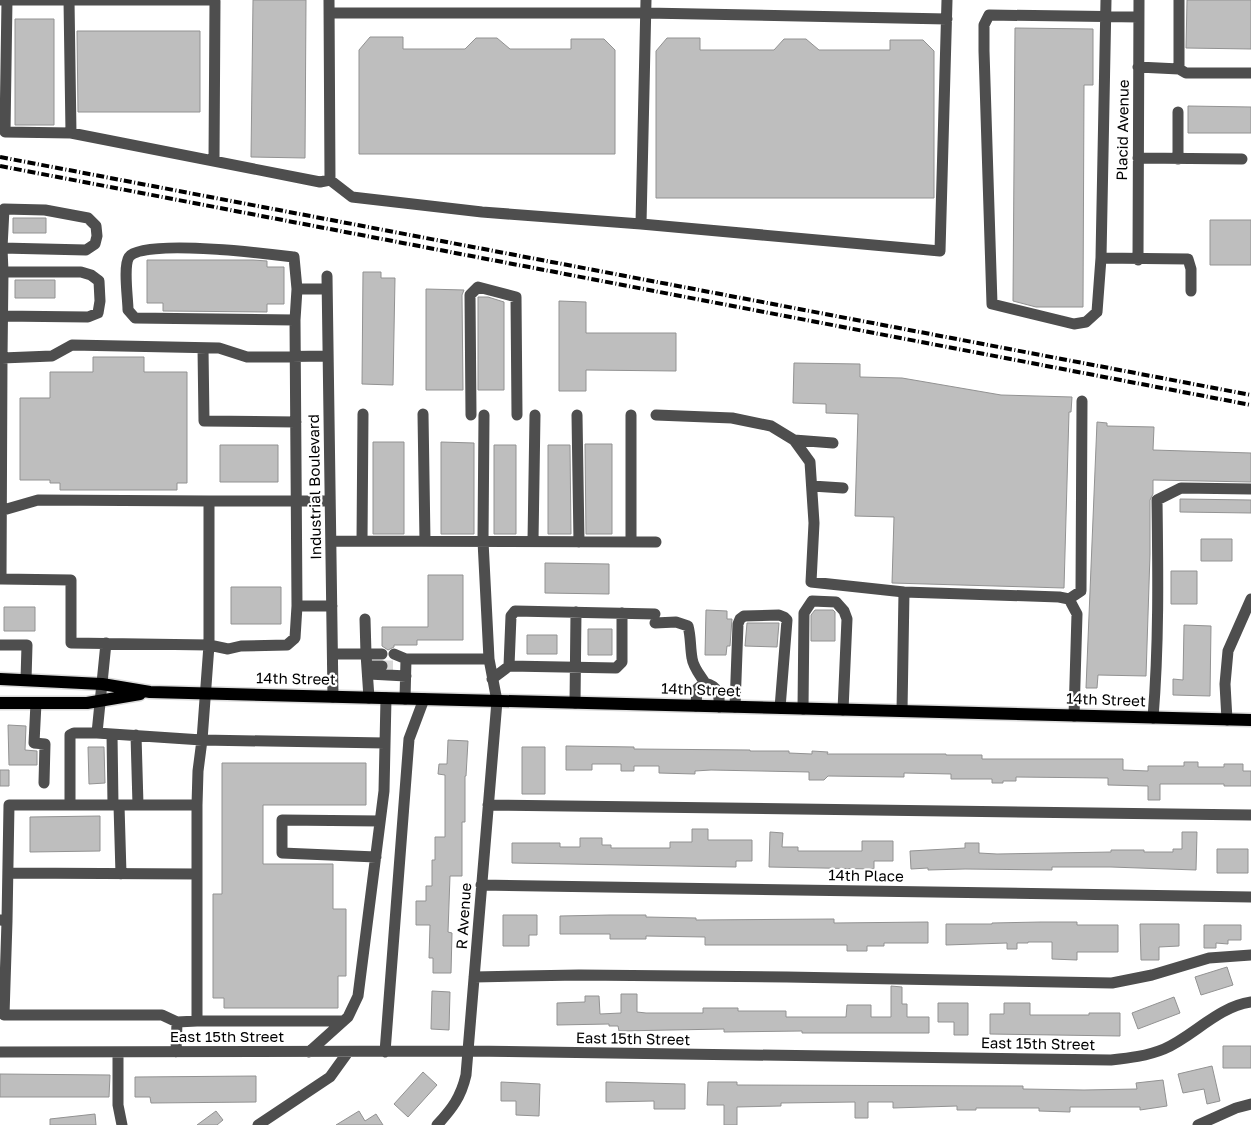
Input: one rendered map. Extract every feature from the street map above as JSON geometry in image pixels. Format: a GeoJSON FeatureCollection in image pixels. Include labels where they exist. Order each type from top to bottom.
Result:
{"type":"FeatureCollection","features":[{"type":"Feature","properties":{"kind":"main road","name":"14th Street"},"geometry":{"type":"LineString","coordinates":[[0,679],[102,684],[150,692],[1251,720]]}},
{"type":"Feature","properties":{"kind":"main road","name":"14th Street"},"geometry":{"type":"LineString","coordinates":[[0,703],[87,703],[150,692]]}},
{"type":"Feature","properties":{"kind":"street"},"geometry":{"type":"LineString","coordinates":[[0,0],[215,0],[214,161]]}},
{"type":"Feature","properties":{"kind":"street"},"geometry":{"type":"LineString","coordinates":[[7,0],[2,131],[71,133],[320,182],[330,180],[352,197],[482,212],[940,250],[947,0]]}},
{"type":"Feature","properties":{"kind":"street"},"geometry":{"type":"LineString","coordinates":[[69,0],[71,133]]}},
{"type":"Feature","properties":{"kind":"street"},"geometry":{"type":"LineString","coordinates":[[329,0],[330,180]]}},
{"type":"Feature","properties":{"kind":"street"},"geometry":{"type":"LineString","coordinates":[[641,224],[646,0]]}},
{"type":"Feature","properties":{"kind":"street"},"geometry":{"type":"LineString","coordinates":[[1106,0],[1106,16],[1101,258],[1097,312],[1086,322],[1074,324],[992,304],[984,42],[984,25],[988,15],[1106,16],[1139,17]]}},
{"type":"Feature","properties":{"kind":"street","name":"Placid Avenue"},"geometry":{"type":"LineString","coordinates":[[1138,260],[1139,0]]}},
{"type":"Feature","properties":{"kind":"street"},"geometry":{"type":"LineString","coordinates":[[1179,0],[1179,69]]}},
{"type":"Feature","properties":{"kind":"street"},"geometry":{"type":"LineString","coordinates":[[329,13],[646,13],[947,19]]}},
{"type":"Feature","properties":{"kind":"street"},"geometry":{"type":"LineString","coordinates":[[1138,66],[1179,69],[1186,73],[1251,73]]}},
{"type":"Feature","properties":{"kind":"street"},"geometry":{"type":"LineString","coordinates":[[1178,112],[1178,159]]}},
{"type":"Feature","properties":{"kind":"street"},"geometry":{"type":"LineString","coordinates":[[1138,158],[1242,159]]}},
{"type":"Feature","properties":{"kind":"street"},"geometry":{"type":"LineString","coordinates":[[1,248],[86,250],[95,244],[97,236],[96,226],[88,218],[46,210],[4,209],[1,248],[3,272],[0,383],[1,579],[71,580],[71,643],[209,645],[228,649],[241,646],[286,645],[295,638],[297,606],[295,320],[297,290],[294,257],[184,247],[138,250],[129,257],[126,265],[128,310],[135,318],[295,320]]}},
{"type":"Feature","properties":{"kind":"street"},"geometry":{"type":"LineString","coordinates":[[1101,258],[1138,260],[1188,259],[1191,269],[1191,291]]}},
{"type":"Feature","properties":{"kind":"street"},"geometry":{"type":"LineString","coordinates":[[1,316],[88,317],[98,313],[100,301],[99,281],[91,275],[81,272],[3,272]]}},
{"type":"Feature","properties":{"kind":"street","name":"Industrial Boulevard"},"geometry":{"type":"LineString","coordinates":[[327,276],[333,697]]}},
{"type":"Feature","properties":{"kind":"street"},"geometry":{"type":"LineString","coordinates":[[472,415],[470,294],[478,287],[516,297],[517,415]]}},
{"type":"Feature","properties":{"kind":"street"},"geometry":{"type":"LineString","coordinates":[[297,290],[327,290]]}},
{"type":"Feature","properties":{"kind":"street"},"geometry":{"type":"LineString","coordinates":[[2,358],[52,356],[72,345],[219,348],[247,357],[328,356]]}},
{"type":"Feature","properties":{"kind":"street"},"geometry":{"type":"LineString","coordinates":[[203,348],[204,421],[296,422]]}},
{"type":"Feature","properties":{"kind":"street"},"geometry":{"type":"LineString","coordinates":[[656,415],[732,418],[771,426],[794,440],[810,462],[814,522],[811,582],[904,592],[1059,597],[1069,599],[1081,591],[1082,401]]}},
{"type":"Feature","properties":{"kind":"street"},"geometry":{"type":"LineString","coordinates":[[362,541],[363,414]]}},
{"type":"Feature","properties":{"kind":"street"},"geometry":{"type":"LineString","coordinates":[[423,414],[425,541]]}},
{"type":"Feature","properties":{"kind":"street","name":"R Avenue"},"geometry":{"type":"LineString","coordinates":[[437,1125],[451,1110],[462,1091],[466,1075],[497,701],[489,659],[484,542],[484,415]]}},
{"type":"Feature","properties":{"kind":"street"},"geometry":{"type":"LineString","coordinates":[[533,542],[535,415]]}},
{"type":"Feature","properties":{"kind":"street"},"geometry":{"type":"LineString","coordinates":[[577,415],[579,542]]}},
{"type":"Feature","properties":{"kind":"street"},"geometry":{"type":"LineString","coordinates":[[631,415],[631,542]]}},
{"type":"Feature","properties":{"kind":"street"},"geometry":{"type":"LineString","coordinates":[[794,440],[833,443]]}},
{"type":"Feature","properties":{"kind":"street"},"geometry":{"type":"LineString","coordinates":[[812,486],[843,488]]}},
{"type":"Feature","properties":{"kind":"street"},"geometry":{"type":"LineString","coordinates":[[1154,718],[1158,604],[1157,500],[1181,488],[1251,489]]}},
{"type":"Feature","properties":{"kind":"street"},"geometry":{"type":"LineString","coordinates":[[0,510],[38,500],[330,501]]}},
{"type":"Feature","properties":{"kind":"street"},"geometry":{"type":"LineString","coordinates":[[197,1021],[197,805],[198,771],[209,645],[209,500]]}},
{"type":"Feature","properties":{"kind":"street"},"geometry":{"type":"LineString","coordinates":[[331,541],[656,542]]}},
{"type":"Feature","properties":{"kind":"street"},"geometry":{"type":"LineString","coordinates":[[902,711],[904,592]]}},
{"type":"Feature","properties":{"kind":"street"},"geometry":{"type":"LineString","coordinates":[[1069,599],[1077,614],[1074,716]]}},
{"type":"Feature","properties":{"kind":"street"},"geometry":{"type":"LineString","coordinates":[[1227,720],[1225,684],[1228,651],[1251,599]]}},
{"type":"Feature","properties":{"kind":"street"},"geometry":{"type":"LineString","coordinates":[[803,709],[804,614],[812,601],[836,602],[844,611],[847,619],[843,710]]}},
{"type":"Feature","properties":{"kind":"street"},"geometry":{"type":"LineString","coordinates":[[297,606],[332,606]]}},
{"type":"Feature","properties":{"kind":"street"},"geometry":{"type":"LineString","coordinates":[[509,666],[511,616],[515,611],[622,613],[676,622],[688,626],[691,637],[692,659],[705,683],[717,689],[720,695],[720,707]]}},
{"type":"Feature","properties":{"kind":"street"},"geometry":{"type":"LineString","coordinates":[[575,703],[576,612]]}},
{"type":"Feature","properties":{"kind":"street"},"geometry":{"type":"LineString","coordinates":[[492,679],[509,666],[616,668],[622,662],[622,613]]}},
{"type":"Feature","properties":{"kind":"street"},"geometry":{"type":"LineString","coordinates":[[735,707],[738,624],[740,619],[744,616],[779,615],[786,620],[780,708]]}},
{"type":"Feature","properties":{"kind":"street"},"geometry":{"type":"LineString","coordinates":[[365,619],[369,698]]}},
{"type":"Feature","properties":{"kind":"street"},"geometry":{"type":"LineString","coordinates":[[97,733],[106,643]]}},
{"type":"Feature","properties":{"kind":"street"},"geometry":{"type":"LineString","coordinates":[[0,645],[27,644],[26,680]]}},
{"type":"Feature","properties":{"kind":"street"},"geometry":{"type":"LineString","coordinates":[[332,654],[368,665],[489,659]]}},
{"type":"Feature","properties":{"kind":"street"},"geometry":{"type":"LineString","coordinates":[[368,665],[382,660]]}},
{"type":"Feature","properties":{"kind":"street"},"geometry":{"type":"LineString","coordinates":[[402,664],[405,699]]}},
{"type":"Feature","properties":{"kind":"street"},"geometry":{"type":"LineString","coordinates":[[696,706],[697,689],[705,683]]}},
{"type":"Feature","properties":{"kind":"street"},"geometry":{"type":"LineString","coordinates":[[309,1052],[348,1017],[358,996],[384,791],[386,698]]}},
{"type":"Feature","properties":{"kind":"street"},"geometry":{"type":"LineString","coordinates":[[385,1052],[409,739],[424,699]]}},
{"type":"Feature","properties":{"kind":"street"},"geometry":{"type":"LineString","coordinates":[[36,703],[34,743],[45,744],[44,783]]}},
{"type":"Feature","properties":{"kind":"street"},"geometry":{"type":"LineString","coordinates":[[70,805],[70,735],[74,733],[136,734],[202,740],[385,743]]}},
{"type":"Feature","properties":{"kind":"street"},"geometry":{"type":"LineString","coordinates":[[112,734],[121,874]]}},
{"type":"Feature","properties":{"kind":"street"},"geometry":{"type":"LineString","coordinates":[[136,734],[138,805]]}},
{"type":"Feature","properties":{"kind":"street"},"geometry":{"type":"LineString","coordinates":[[197,805],[4,806],[8,873],[4,920],[4,1015],[162,1015],[177,1022],[343,1021]]}},
{"type":"Feature","properties":{"kind":"street"},"geometry":{"type":"LineString","coordinates":[[488,805],[1251,815]]}},
{"type":"Feature","properties":{"kind":"street"},"geometry":{"type":"LineString","coordinates":[[376,858],[282,853],[282,820],[380,821]]}},
{"type":"Feature","properties":{"kind":"street"},"geometry":{"type":"LineString","coordinates":[[8,873],[197,874]]}},
{"type":"Feature","properties":{"kind":"street","name":"14th Place"},"geometry":{"type":"LineString","coordinates":[[481,885],[1251,897]]}},
{"type":"Feature","properties":{"kind":"street"},"geometry":{"type":"LineString","coordinates":[[474,977],[787,977],[1112,983],[1152,975],[1209,958],[1251,955]]}},
{"type":"Feature","properties":{"kind":"street","name":"East 15th Street"},"geometry":{"type":"LineString","coordinates":[[0,1052],[468,1051],[1111,1060],[1138,1056],[1164,1049],[1227,1009],[1251,1002]]}},
{"type":"Feature","properties":{"kind":"street"},"geometry":{"type":"LineString","coordinates":[[176,1052],[177,1022]]}},
{"type":"Feature","properties":{"kind":"street"},"geometry":{"type":"LineString","coordinates":[[118,1052],[118,1105],[122,1125]]}},
{"type":"Feature","properties":{"kind":"street"},"geometry":{"type":"LineString","coordinates":[[258,1125],[330,1077],[348,1052]]}},
{"type":"Feature","properties":{"kind":"street"},"geometry":{"type":"LineString","coordinates":[[1198,1125],[1236,1108],[1251,1104]]}},
{"type":"Feature","properties":{"kind":"building"},"geometry":{"type":"Polygon","coordinates":[[[253,0],[306,0],[305,158],[251,157],[253,0]]]}},
{"type":"Feature","properties":{"kind":"building"},"geometry":{"type":"Polygon","coordinates":[[[1187,0],[1251,0],[1251,49],[1186,48],[1187,0]]]}},
{"type":"Feature","properties":{"kind":"building"},"geometry":{"type":"Polygon","coordinates":[[[15,19],[54,19],[54,125],[15,125],[15,19]]]}},
{"type":"Feature","properties":{"kind":"building"},"geometry":{"type":"Polygon","coordinates":[[[1015,28],[1093,29],[1093,85],[1084,85],[1083,307],[1036,307],[1013,301],[1015,28]]]}},
{"type":"Feature","properties":{"kind":"building"},"geometry":{"type":"Polygon","coordinates":[[[77,31],[200,31],[200,112],[78,112],[77,31]]]}},
{"type":"Feature","properties":{"kind":"building"},"geometry":{"type":"Polygon","coordinates":[[[370,37],[403,37],[403,49],[465,49],[476,38],[497,38],[510,49],[571,49],[571,39],[604,39],[615,50],[615,154],[359,154],[359,50],[370,37]]]}},
{"type":"Feature","properties":{"kind":"building"},"geometry":{"type":"Polygon","coordinates":[[[667,38],[700,38],[700,50],[774,50],[784,39],[806,39],[819,50],[890,50],[890,40],[923,40],[934,51],[934,198],[656,198],[656,51],[667,38]]]}},
{"type":"Feature","properties":{"kind":"building"},"geometry":{"type":"Polygon","coordinates":[[[1188,106],[1251,107],[1251,133],[1188,133],[1188,106]]]}},
{"type":"Feature","properties":{"kind":"building"},"geometry":{"type":"Polygon","coordinates":[[[13,218],[46,218],[46,233],[13,233],[13,218]]]}},
{"type":"Feature","properties":{"kind":"building"},"geometry":{"type":"Polygon","coordinates":[[[1210,220],[1251,220],[1251,265],[1210,265],[1210,220]]]}},
{"type":"Feature","properties":{"kind":"building"},"geometry":{"type":"Polygon","coordinates":[[[147,260],[267,261],[267,267],[284,267],[284,304],[267,304],[267,312],[163,311],[163,303],[147,303],[147,260]]]}},
{"type":"Feature","properties":{"kind":"building"},"geometry":{"type":"Polygon","coordinates":[[[363,272],[381,272],[381,278],[395,278],[393,385],[362,384],[363,272]]]}},
{"type":"Feature","properties":{"kind":"building"},"geometry":{"type":"Polygon","coordinates":[[[15,280],[55,280],[55,298],[15,298],[15,280]]]}},
{"type":"Feature","properties":{"kind":"building"},"geometry":{"type":"Polygon","coordinates":[[[426,289],[464,290],[462,295],[463,390],[426,390],[426,289]]]}},
{"type":"Feature","properties":{"kind":"building"},"geometry":{"type":"Polygon","coordinates":[[[478,297],[488,297],[504,302],[504,390],[478,390],[478,297]]]}},
{"type":"Feature","properties":{"kind":"building"},"geometry":{"type":"Polygon","coordinates":[[[559,301],[586,302],[586,333],[676,333],[676,371],[586,370],[586,391],[559,391],[559,301]]]}},
{"type":"Feature","properties":{"kind":"building"},"geometry":{"type":"Polygon","coordinates":[[[93,357],[144,357],[144,372],[187,372],[187,483],[177,483],[177,490],[60,490],[60,483],[50,483],[50,480],[20,480],[20,398],[50,398],[50,372],[93,372],[93,357]]]}},
{"type":"Feature","properties":{"kind":"building"},"geometry":{"type":"Polygon","coordinates":[[[794,363],[860,364],[860,377],[902,378],[1001,395],[1072,397],[1071,412],[1069,412],[1064,588],[892,583],[894,517],[855,516],[858,414],[826,413],[826,404],[793,403],[794,363]]]}},
{"type":"Feature","properties":{"kind":"building"},"geometry":{"type":"Polygon","coordinates":[[[1097,422],[1107,423],[1107,426],[1154,427],[1153,450],[1251,453],[1251,482],[1153,480],[1153,494],[1150,500],[1146,676],[1098,675],[1097,688],[1086,688],[1097,422]]]}},
{"type":"Feature","properties":{"kind":"building"},"geometry":{"type":"Polygon","coordinates":[[[373,442],[404,442],[404,534],[373,534],[373,442]]]}},
{"type":"Feature","properties":{"kind":"building"},"geometry":{"type":"Polygon","coordinates":[[[441,442],[474,443],[474,534],[441,534],[441,442]]]}},
{"type":"Feature","properties":{"kind":"building"},"geometry":{"type":"Polygon","coordinates":[[[585,444],[612,444],[612,534],[586,534],[585,444]]]}},
{"type":"Feature","properties":{"kind":"building"},"geometry":{"type":"Polygon","coordinates":[[[220,445],[278,445],[278,482],[220,482],[220,445]]]}},
{"type":"Feature","properties":{"kind":"building"},"geometry":{"type":"Polygon","coordinates":[[[494,445],[516,445],[516,534],[494,534],[494,445]]]}},
{"type":"Feature","properties":{"kind":"building"},"geometry":{"type":"Polygon","coordinates":[[[548,445],[570,445],[571,534],[548,534],[548,445]]]}},
{"type":"Feature","properties":{"kind":"building"},"geometry":{"type":"Polygon","coordinates":[[[1180,499],[1251,500],[1251,513],[1180,512],[1180,499]]]}},
{"type":"Feature","properties":{"kind":"building"},"geometry":{"type":"Polygon","coordinates":[[[1201,539],[1232,539],[1232,561],[1201,561],[1201,539]]]}},
{"type":"Feature","properties":{"kind":"building"},"geometry":{"type":"Polygon","coordinates":[[[545,563],[609,564],[609,594],[545,593],[545,563]]]}},
{"type":"Feature","properties":{"kind":"building"},"geometry":{"type":"Polygon","coordinates":[[[1171,571],[1197,571],[1197,604],[1171,604],[1171,571]]]}},
{"type":"Feature","properties":{"kind":"building"},"geometry":{"type":"Polygon","coordinates":[[[428,575],[463,575],[463,640],[417,640],[417,645],[394,645],[394,647],[388,650],[382,646],[382,627],[428,627],[428,575]]]}},
{"type":"Feature","properties":{"kind":"building"},"geometry":{"type":"Polygon","coordinates":[[[231,587],[281,587],[281,624],[231,624],[231,587]]]}},
{"type":"Feature","properties":{"kind":"building"},"geometry":{"type":"Polygon","coordinates":[[[4,607],[35,607],[35,631],[4,631],[4,607]]]}},
{"type":"Feature","properties":{"kind":"building"},"geometry":{"type":"Polygon","coordinates":[[[706,610],[727,611],[727,619],[732,619],[730,646],[727,646],[726,655],[705,655],[706,610]]]}},
{"type":"Feature","properties":{"kind":"building"},"geometry":{"type":"Polygon","coordinates":[[[815,610],[833,610],[835,612],[835,641],[811,641],[811,615],[815,610]]]}},
{"type":"Feature","properties":{"kind":"building"},"geometry":{"type":"Polygon","coordinates":[[[747,623],[779,623],[777,647],[745,646],[747,623]]]}},
{"type":"Feature","properties":{"kind":"building"},"geometry":{"type":"Polygon","coordinates":[[[1184,625],[1211,626],[1210,696],[1173,695],[1173,679],[1183,680],[1184,625]]]}},
{"type":"Feature","properties":{"kind":"building"},"geometry":{"type":"Polygon","coordinates":[[[588,629],[612,629],[612,655],[588,655],[588,629]]]}},
{"type":"Feature","properties":{"kind":"building"},"geometry":{"type":"Polygon","coordinates":[[[527,635],[557,635],[557,654],[527,654],[527,635]]]}},
{"type":"Feature","properties":{"kind":"building"},"geometry":{"type":"Polygon","coordinates":[[[8,725],[26,726],[25,750],[37,751],[37,765],[9,765],[8,725]]]}},
{"type":"Feature","properties":{"kind":"building"},"geometry":{"type":"Polygon","coordinates":[[[448,740],[468,741],[465,776],[465,822],[462,822],[462,876],[450,876],[448,932],[452,933],[451,973],[433,973],[433,958],[429,958],[430,925],[416,925],[416,901],[426,901],[426,886],[432,886],[432,860],[435,860],[435,837],[445,837],[445,775],[438,774],[439,764],[447,764],[448,740]]]}},
{"type":"Feature","properties":{"kind":"building"},"geometry":{"type":"Polygon","coordinates":[[[566,746],[789,751],[789,753],[812,754],[812,751],[828,752],[827,754],[982,755],[982,759],[1123,759],[1123,770],[1148,771],[1148,766],[1184,766],[1184,762],[1198,762],[1198,767],[1224,767],[1224,764],[1243,764],[1243,771],[1251,771],[1251,786],[1160,784],[1160,800],[1148,800],[1148,786],[1108,785],[1108,778],[1016,777],[1016,781],[992,783],[992,779],[951,779],[951,774],[904,773],[904,777],[828,776],[824,780],[809,780],[809,772],[711,770],[695,771],[695,774],[659,773],[659,766],[634,766],[634,771],[621,771],[621,764],[592,764],[592,770],[566,770],[566,746]]]}},
{"type":"Feature","properties":{"kind":"building"},"geometry":{"type":"Polygon","coordinates":[[[88,747],[104,747],[105,783],[89,784],[88,747]]]}},
{"type":"Feature","properties":{"kind":"building"},"geometry":{"type":"Polygon","coordinates":[[[522,747],[545,747],[545,794],[522,794],[522,747]]]}},
{"type":"Feature","properties":{"kind":"building"},"geometry":{"type":"Polygon","coordinates":[[[222,763],[366,763],[366,805],[263,805],[263,864],[333,864],[333,909],[346,909],[346,976],[338,976],[338,1008],[224,1008],[224,998],[213,998],[213,894],[222,894],[222,763]]]}},
{"type":"Feature","properties":{"kind":"building"},"geometry":{"type":"Polygon","coordinates":[[[0,770],[9,770],[9,786],[0,786],[0,770]]]}},
{"type":"Feature","properties":{"kind":"building"},"geometry":{"type":"Polygon","coordinates":[[[100,816],[100,851],[30,852],[30,817],[100,816]]]}},
{"type":"Feature","properties":{"kind":"building"},"geometry":{"type":"Polygon","coordinates":[[[692,829],[708,829],[708,840],[752,840],[752,861],[736,861],[736,867],[512,863],[512,843],[560,843],[560,847],[580,847],[580,838],[602,838],[602,845],[611,845],[611,848],[670,848],[670,842],[692,842],[692,829]]]}},
{"type":"Feature","properties":{"kind":"building"},"geometry":{"type":"Polygon","coordinates":[[[770,832],[783,833],[782,847],[798,847],[798,851],[862,851],[862,841],[893,841],[893,861],[874,861],[874,869],[769,867],[770,832]]]}},
{"type":"Feature","properties":{"kind":"building"},"geometry":{"type":"Polygon","coordinates":[[[1182,832],[1197,832],[1196,870],[1111,867],[1052,867],[1052,870],[911,869],[910,851],[965,848],[965,843],[979,843],[979,853],[997,854],[1111,852],[1111,850],[1173,852],[1173,849],[1182,849],[1182,832]]]}},
{"type":"Feature","properties":{"kind":"building"},"geometry":{"type":"Polygon","coordinates":[[[1217,849],[1248,849],[1248,873],[1217,873],[1217,849]]]}},
{"type":"Feature","properties":{"kind":"building"},"geometry":{"type":"Polygon","coordinates":[[[503,915],[537,915],[537,935],[529,935],[529,946],[503,946],[503,915]]]}},
{"type":"Feature","properties":{"kind":"building"},"geometry":{"type":"Polygon","coordinates":[[[646,915],[646,917],[696,918],[696,920],[834,919],[834,923],[928,922],[928,943],[884,943],[884,946],[867,946],[867,951],[847,951],[847,945],[705,945],[705,937],[646,936],[646,939],[610,939],[610,934],[560,934],[560,916],[646,915]]]}},
{"type":"Feature","properties":{"kind":"building"},"geometry":{"type":"Polygon","coordinates":[[[1077,922],[1077,925],[1118,925],[1118,952],[1077,952],[1077,960],[1052,959],[1052,942],[1017,943],[1017,949],[1007,949],[1007,943],[946,945],[946,924],[1077,922]]]}},
{"type":"Feature","properties":{"kind":"building"},"geometry":{"type":"Polygon","coordinates":[[[1140,924],[1179,924],[1179,946],[1159,947],[1159,960],[1141,960],[1140,924]]]}},
{"type":"Feature","properties":{"kind":"building"},"geometry":{"type":"Polygon","coordinates":[[[1204,925],[1241,925],[1241,940],[1228,940],[1228,944],[1216,943],[1216,948],[1204,948],[1204,925]]]}},
{"type":"Feature","properties":{"kind":"building"},"geometry":{"type":"Polygon","coordinates":[[[1227,967],[1233,985],[1201,995],[1195,977],[1227,967]]]}},
{"type":"Feature","properties":{"kind":"building"},"geometry":{"type":"Polygon","coordinates":[[[891,986],[902,987],[902,1004],[907,1004],[907,1017],[929,1017],[929,1033],[724,1032],[724,1029],[619,1031],[618,1026],[609,1026],[609,1024],[557,1025],[557,1003],[585,1002],[585,996],[599,996],[600,1014],[621,1013],[621,994],[637,994],[637,1012],[646,1013],[703,1013],[703,1008],[738,1008],[738,1011],[786,1011],[786,1017],[846,1017],[847,1005],[871,1005],[871,1017],[891,1017],[891,986]]]}},
{"type":"Feature","properties":{"kind":"building"},"geometry":{"type":"Polygon","coordinates":[[[432,991],[450,992],[449,1030],[431,1029],[432,991]]]}},
{"type":"Feature","properties":{"kind":"building"},"geometry":{"type":"Polygon","coordinates":[[[1174,997],[1180,1013],[1138,1029],[1132,1013],[1174,997]]]}},
{"type":"Feature","properties":{"kind":"building"},"geometry":{"type":"Polygon","coordinates":[[[938,1003],[968,1003],[968,1035],[954,1035],[954,1022],[938,1022],[938,1003]]]}},
{"type":"Feature","properties":{"kind":"building"},"geometry":{"type":"Polygon","coordinates":[[[1004,1003],[1030,1003],[1030,1015],[1120,1013],[1120,1036],[990,1034],[990,1014],[1004,1014],[1004,1003]]]}},
{"type":"Feature","properties":{"kind":"building"},"geometry":{"type":"Polygon","coordinates":[[[1223,1046],[1251,1046],[1251,1068],[1223,1068],[1223,1046]]]}},
{"type":"Feature","properties":{"kind":"building"},"geometry":{"type":"Polygon","coordinates":[[[1212,1066],[1220,1101],[1207,1104],[1204,1089],[1183,1093],[1178,1074],[1212,1066]]]}},
{"type":"Feature","properties":{"kind":"building"},"geometry":{"type":"Polygon","coordinates":[[[423,1072],[437,1085],[408,1117],[394,1104],[423,1072]]]}},
{"type":"Feature","properties":{"kind":"building"},"geometry":{"type":"Polygon","coordinates":[[[0,1074],[110,1075],[109,1097],[0,1097],[0,1074]]]}},
{"type":"Feature","properties":{"kind":"building"},"geometry":{"type":"Polygon","coordinates":[[[256,1076],[256,1102],[151,1103],[150,1097],[135,1097],[135,1077],[256,1076]]]}},
{"type":"Feature","properties":{"kind":"building"},"geometry":{"type":"Polygon","coordinates":[[[1163,1080],[1167,1106],[1140,1110],[1140,1107],[1070,1107],[1070,1112],[1039,1111],[1039,1108],[976,1108],[976,1110],[957,1110],[957,1106],[893,1108],[893,1102],[868,1102],[868,1118],[855,1118],[855,1102],[781,1103],[781,1106],[737,1107],[737,1125],[724,1125],[724,1105],[707,1105],[708,1082],[737,1082],[737,1085],[1023,1086],[1023,1089],[1084,1090],[1137,1089],[1136,1083],[1163,1080]]]}},
{"type":"Feature","properties":{"kind":"building"},"geometry":{"type":"Polygon","coordinates":[[[501,1082],[540,1084],[539,1116],[516,1115],[516,1101],[501,1101],[501,1082]]]}},
{"type":"Feature","properties":{"kind":"building"},"geometry":{"type":"Polygon","coordinates":[[[606,1082],[685,1084],[685,1109],[654,1109],[654,1101],[606,1102],[606,1082]]]}},
{"type":"Feature","properties":{"kind":"building"},"geometry":{"type":"Polygon","coordinates":[[[216,1111],[223,1120],[217,1125],[197,1125],[216,1111]]]}},
{"type":"Feature","properties":{"kind":"building"},"geometry":{"type":"Polygon","coordinates":[[[359,1111],[365,1121],[376,1114],[383,1125],[336,1125],[359,1111]]]}},
{"type":"Feature","properties":{"kind":"building"},"geometry":{"type":"Polygon","coordinates":[[[95,1114],[96,1125],[50,1125],[50,1119],[95,1114]]]}},
{"type":"Feature","properties":{"kind":"tunnel"},"geometry":{"type":"LineString","coordinates":[[382,666],[394,666]]}},
{"type":"Feature","properties":{"kind":"railway"},"geometry":{"type":"LineString","coordinates":[[0,157],[1251,395]]}},
{"type":"Feature","properties":{"kind":"railway"},"geometry":{"type":"LineString","coordinates":[[0,166],[1251,405]]}}]}
